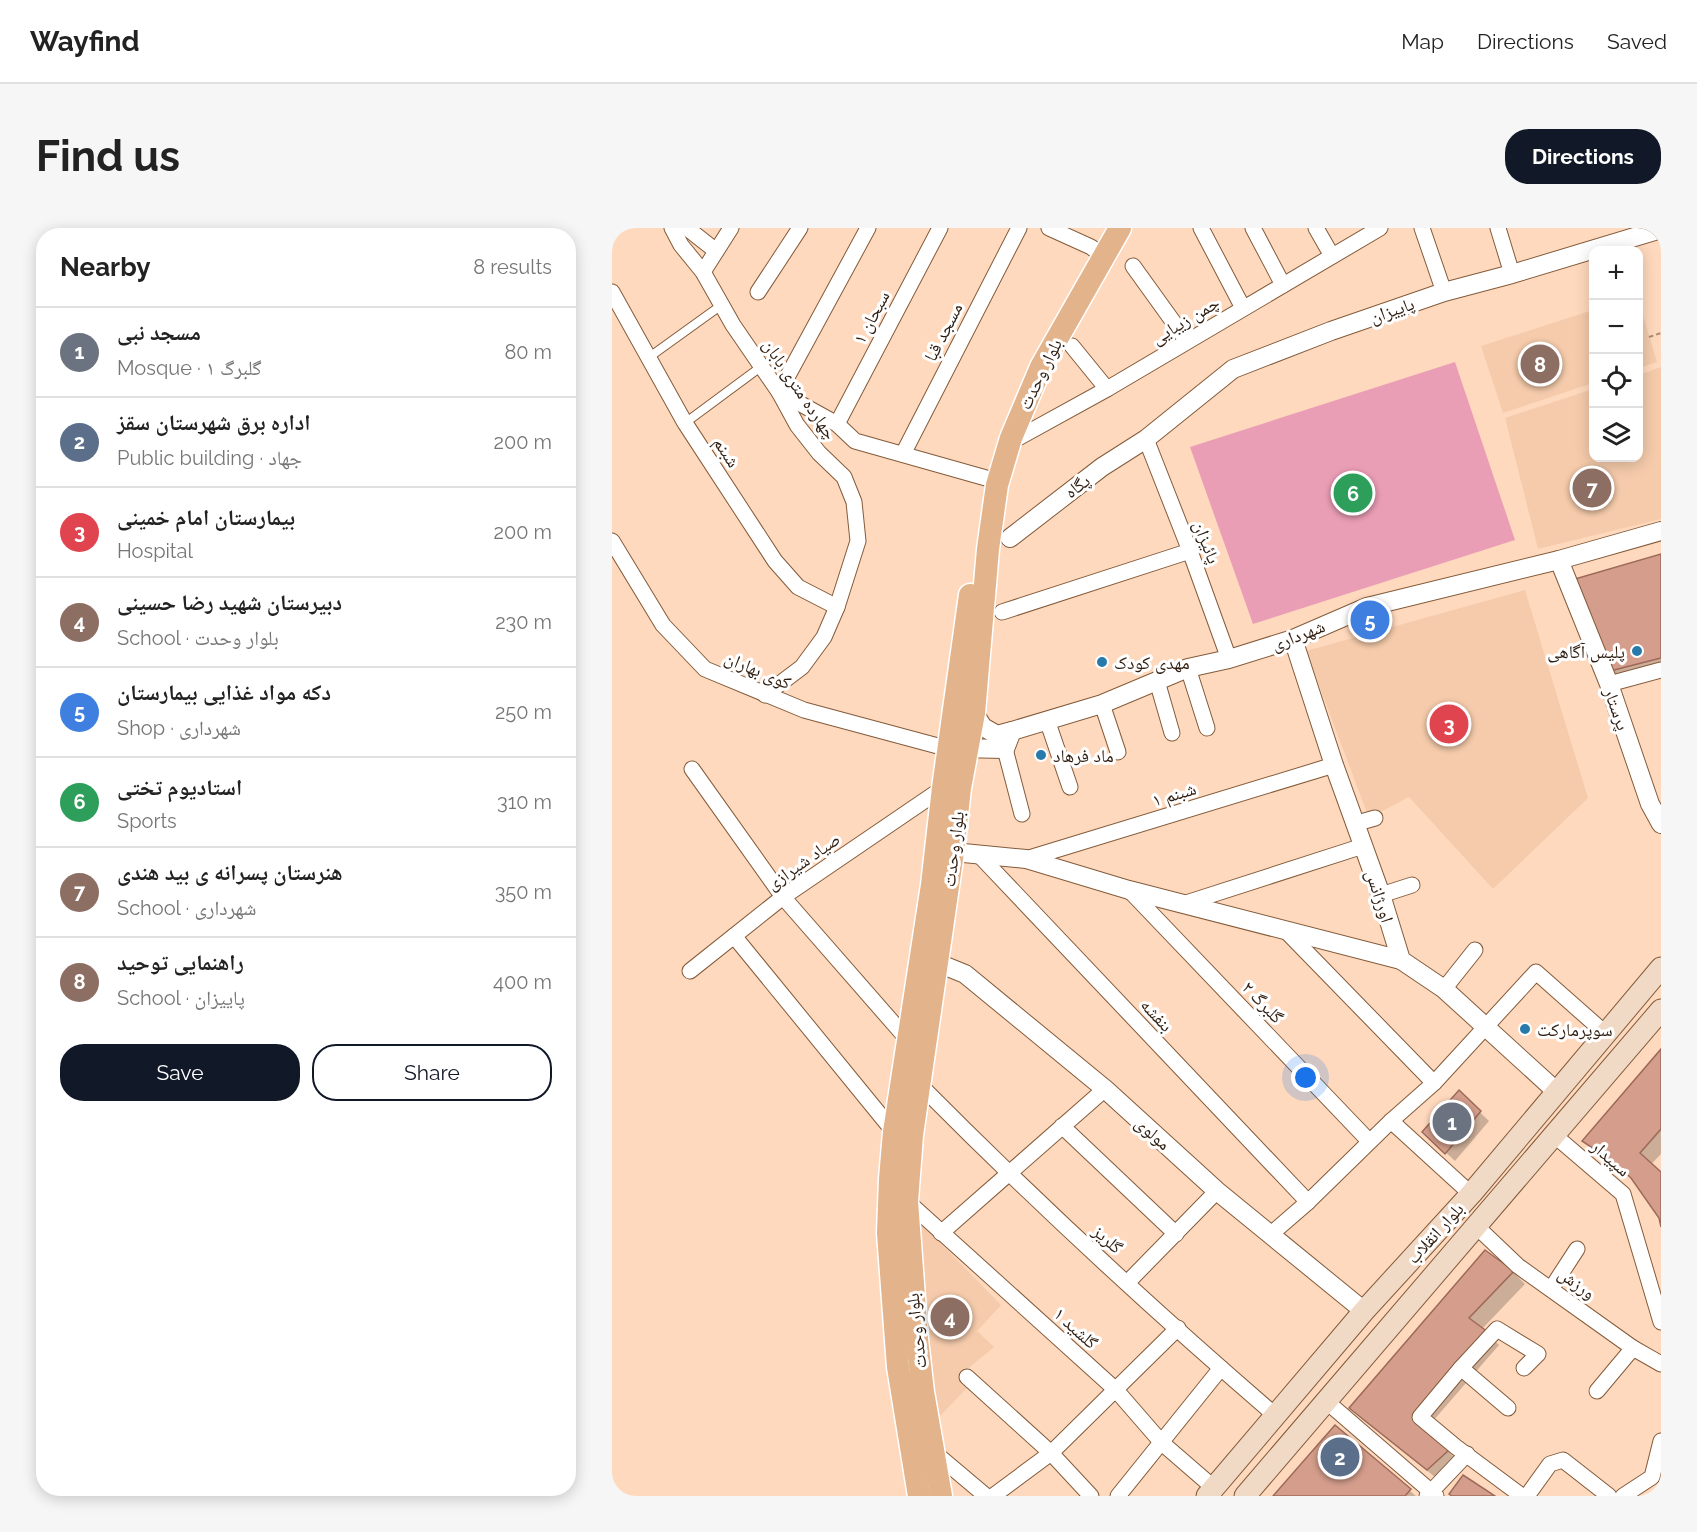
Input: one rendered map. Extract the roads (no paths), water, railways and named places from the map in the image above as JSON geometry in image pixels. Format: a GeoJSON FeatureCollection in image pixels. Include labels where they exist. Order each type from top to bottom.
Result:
{"type":"FeatureCollection","features":[{"type":"Feature","properties":{"kind":"main road","name":"بلوار وحدت"},"geometry":{"type":"LineString","coordinates":[[941,1496],[915,1321],[907,1201],[912,1136],[938,963],[960,788],[959,748],[986,478],[1002,423],[1027,366],[1098,244],[1120,228]]}},
{"type":"Feature","properties":{"kind":"main road","name":"بلوار وحدت"},"geometry":{"type":"LineString","coordinates":[[919,1496],[898,1367],[888,1233],[894,1132],[932,885],[943,788],[974,713],[997,485],[1010,443],[1041,367],[1098,244]]}},
{"type":"Feature","properties":{"kind":"main road","name":"بلوار انقلاب"},"geometry":{"type":"LineString","coordinates":[[1211,1492],[1364,1311],[1471,1194],[1661,968]]}},
{"type":"Feature","properties":{"kind":"main road","name":"بلوار انقلاب"},"geometry":{"type":"LineString","coordinates":[[1245,1496],[1661,1010]]}},
{"type":"Feature","properties":{"kind":"main road"},"geometry":{"type":"LineString","coordinates":[[1250,1445],[1243,1467],[1250,1476],[1258,1480]]}},
{"type":"Feature","properties":{"kind":"street","name":"چهارده متری بابان"},"geometry":{"type":"LineString","coordinates":[[672,228],[681,244],[703,272],[733,325],[779,392],[804,435],[844,477],[854,502],[858,541],[837,607],[824,638],[802,667],[765,695]]}},
{"type":"Feature","properties":{"kind":"street"},"geometry":{"type":"LineString","coordinates":[[687,228],[716,251]]}},
{"type":"Feature","properties":{"kind":"street"},"geometry":{"type":"LineString","coordinates":[[703,272],[731,228]]}},
{"type":"Feature","properties":{"kind":"street"},"geometry":{"type":"LineString","coordinates":[[758,292],[801,228]]}},
{"type":"Feature","properties":{"kind":"street"},"geometry":{"type":"LineString","coordinates":[[868,228],[779,392],[837,424],[855,441],[986,478]]}},
{"type":"Feature","properties":{"kind":"street","name":"سبحان ۱"},"geometry":{"type":"LineString","coordinates":[[837,424],[940,228]]}},
{"type":"Feature","properties":{"kind":"street","name":"مسجد قبا"},"geometry":{"type":"LineString","coordinates":[[903,454],[1019,228]]}},
{"type":"Feature","properties":{"kind":"street"},"geometry":{"type":"LineString","coordinates":[[1049,228],[1098,244]]}},
{"type":"Feature","properties":{"kind":"street"},"geometry":{"type":"LineString","coordinates":[[1201,228],[1243,308]]}},
{"type":"Feature","properties":{"kind":"street"},"geometry":{"type":"LineString","coordinates":[[1252,228],[1283,285]]}},
{"type":"Feature","properties":{"kind":"street"},"geometry":{"type":"LineString","coordinates":[[1316,228],[1332,256]]}},
{"type":"Feature","properties":{"kind":"street","name":"چمن زیبایی"},"geometry":{"type":"LineString","coordinates":[[1010,443],[1107,389],[1332,256],[1363,232],[1380,228]]}},
{"type":"Feature","properties":{"kind":"street"},"geometry":{"type":"LineString","coordinates":[[1422,228],[1444,292]]}},
{"type":"Feature","properties":{"kind":"street"},"geometry":{"type":"LineString","coordinates":[[1498,228],[1512,274]]}},
{"type":"Feature","properties":{"kind":"street","name":"پاییزان"},"geometry":{"type":"LineString","coordinates":[[1146,439],[1233,369],[1331,331],[1444,292],[1512,274],[1661,228]]}},
{"type":"Feature","properties":{"kind":"street"},"geometry":{"type":"LineString","coordinates":[[1133,266],[1187,341]]}},
{"type":"Feature","properties":{"kind":"street","name":"شبنم"},"geometry":{"type":"LineString","coordinates":[[612,292],[647,359],[685,423],[775,561],[798,587],[837,607]]}},
{"type":"Feature","properties":{"kind":"street"},"geometry":{"type":"LineString","coordinates":[[1072,346],[1107,389]]}},
{"type":"Feature","properties":{"kind":"street","name":"پگاه"},"geometry":{"type":"LineString","coordinates":[[1010,538],[1102,467],[1146,439]]}},
{"type":"Feature","properties":{"kind":"street","name":"پائیزان"},"geometry":{"type":"LineString","coordinates":[[1146,439],[1229,659]]}},
{"type":"Feature","properties":{"kind":"street","name":"شهرداری"},"geometry":{"type":"LineString","coordinates":[[1012,731],[1101,704],[1188,668],[1229,659],[1293,639],[1367,607],[1559,560],[1661,531]]}},
{"type":"Feature","properties":{"kind":"street","name":"کوی بهاران"},"geometry":{"type":"LineString","coordinates":[[612,541],[663,625],[705,669],[804,710],[959,748]]}},
{"type":"Feature","properties":{"kind":"street"},"geometry":{"type":"LineString","coordinates":[[1002,612],[1190,551]]}},
{"type":"Feature","properties":{"kind":"street","name":"پرستار"},"geometry":{"type":"LineString","coordinates":[[1559,560],[1609,684],[1650,804],[1661,824]]}},
{"type":"Feature","properties":{"kind":"street","name":"اورژانس"},"geometry":{"type":"LineString","coordinates":[[1293,639],[1401,960]]}},
{"type":"Feature","properties":{"kind":"street"},"geometry":{"type":"LineString","coordinates":[[1188,668],[1207,728]]}},
{"type":"Feature","properties":{"kind":"street"},"geometry":{"type":"LineString","coordinates":[[1609,684],[1661,670]]}},
{"type":"Feature","properties":{"kind":"street"},"geometry":{"type":"LineString","coordinates":[[1157,681],[1172,733]]}},
{"type":"Feature","properties":{"kind":"street"},"geometry":{"type":"LineString","coordinates":[[1101,704],[1118,752]]}},
{"type":"Feature","properties":{"kind":"street"},"geometry":{"type":"LineString","coordinates":[[974,713],[983,727],[998,735],[1012,731]]}},
{"type":"Feature","properties":{"kind":"street"},"geometry":{"type":"LineString","coordinates":[[1047,720],[1070,787]]}},
{"type":"Feature","properties":{"kind":"street"},"geometry":{"type":"LineString","coordinates":[[1012,731],[1005,749],[1022,814]]}},
{"type":"Feature","properties":{"kind":"street"},"geometry":{"type":"LineString","coordinates":[[959,748],[1005,749]]}},
{"type":"Feature","properties":{"kind":"street","name":"شبنم ۱"},"geometry":{"type":"LineString","coordinates":[[1026,859],[1334,765]]}},
{"type":"Feature","properties":{"kind":"street"},"geometry":{"type":"LineString","coordinates":[[692,769],[783,897],[908,1040]]}},
{"type":"Feature","properties":{"kind":"street","name":"صیاد شیرازی"},"geometry":{"type":"LineString","coordinates":[[690,971],[783,897],[943,788]]}},
{"type":"Feature","properties":{"kind":"street"},"geometry":{"type":"LineString","coordinates":[[1354,824],[1375,818]]}},
{"type":"Feature","properties":{"kind":"street"},"geometry":{"type":"LineString","coordinates":[[1183,904],[1363,846]]}},
{"type":"Feature","properties":{"kind":"street"},"geometry":{"type":"LineString","coordinates":[[953,852],[1026,859],[1129,890],[1401,960],[1444,989],[1557,1092]]}},
{"type":"Feature","properties":{"kind":"street","name":"بنفشه"},"geometry":{"type":"LineString","coordinates":[[979,855],[1308,1202]]}},
{"type":"Feature","properties":{"kind":"street"},"geometry":{"type":"LineString","coordinates":[[1381,895],[1412,885]]}},
{"type":"Feature","properties":{"kind":"street","name":"گلبرگ ۲"},"geometry":{"type":"LineString","coordinates":[[1129,890],[1370,1142]]}},
{"type":"Feature","properties":{"kind":"street"},"geometry":{"type":"LineString","coordinates":[[1285,930],[1434,1083]]}},
{"type":"Feature","properties":{"kind":"street"},"geometry":{"type":"LineString","coordinates":[[734,936],[894,1132]]}},
{"type":"Feature","properties":{"kind":"street"},"geometry":{"type":"LineString","coordinates":[[1444,989],[1475,950]]}},
{"type":"Feature","properties":{"kind":"street","name":"مولوی"},"geometry":{"type":"LineString","coordinates":[[938,963],[965,974],[1105,1089],[1217,1191],[1364,1311]]}},
{"type":"Feature","properties":{"kind":"street"},"geometry":{"type":"LineString","coordinates":[[1271,1234],[1434,1083],[1536,972],[1606,1034]]}},
{"type":"Feature","properties":{"kind":"street","name":"گلریز"},"geometry":{"type":"LineString","coordinates":[[920,1085],[1008,1174],[1276,1416]]}},
{"type":"Feature","properties":{"kind":"street"},"geometry":{"type":"LineString","coordinates":[[941,1233],[1105,1089]]}},
{"type":"Feature","properties":{"kind":"street"},"geometry":{"type":"LineString","coordinates":[[1391,1121],[1471,1194]]}},
{"type":"Feature","properties":{"kind":"street"},"geometry":{"type":"LineString","coordinates":[[1062,1126],[1176,1234]]}},
{"type":"Feature","properties":{"kind":"street","name":"سپیدار"},"geometry":{"type":"LineString","coordinates":[[1554,1135],[1623,1194],[1661,1322]]}},
{"type":"Feature","properties":{"kind":"street"},"geometry":{"type":"LineString","coordinates":[[1127,1283],[1217,1191]]}},
{"type":"Feature","properties":{"kind":"street","name":"گلشید ۱"},"geometry":{"type":"LineString","coordinates":[[907,1201],[1116,1390],[1162,1443],[1211,1492]]}},
{"type":"Feature","properties":{"kind":"street","name":"ورزش"},"geometry":{"type":"LineString","coordinates":[[1476,1226],[1518,1266],[1633,1348],[1661,1364]]}},
{"type":"Feature","properties":{"kind":"street"},"geometry":{"type":"LineString","coordinates":[[1551,1289],[1577,1249]]}},
{"type":"Feature","properties":{"kind":"street"},"geometry":{"type":"LineString","coordinates":[[993,1496],[1051,1453],[1178,1328]]}},
{"type":"Feature","properties":{"kind":"street"},"geometry":{"type":"LineString","coordinates":[[1524,1368],[1538,1354],[1497,1329],[1420,1417],[1525,1496],[1550,1464],[1563,1460],[1608,1496]]}},
{"type":"Feature","properties":{"kind":"street"},"geometry":{"type":"LineString","coordinates":[[1597,1391],[1633,1348]]}},
{"type":"Feature","properties":{"kind":"street"},"geometry":{"type":"LineString","coordinates":[[1118,1496],[1221,1368]]}},
{"type":"Feature","properties":{"kind":"street"},"geometry":{"type":"LineString","coordinates":[[1461,1368],[1508,1408]]}},
{"type":"Feature","properties":{"kind":"street"},"geometry":{"type":"LineString","coordinates":[[967,1377],[1051,1453],[1091,1496]]}},
{"type":"Feature","properties":{"kind":"street"},"geometry":{"type":"LineString","coordinates":[[1326,1401],[1431,1495],[1467,1454]]}},
{"type":"Feature","properties":{"kind":"street"},"geometry":{"type":"LineString","coordinates":[[1623,1496],[1652,1477],[1661,1441]]}},
{"type":"Feature","properties":{"kind":"street"},"geometry":{"type":"LineString","coordinates":[[932,1447],[935,1453],[986,1496]]}},
{"type":"Feature","properties":{"kind":"lane"},"geometry":{"type":"LineString","coordinates":[[647,359],[723,304]]}},
{"type":"Feature","properties":{"kind":"lane"},"geometry":{"type":"LineString","coordinates":[[685,423],[762,366]]}},
{"type":"Feature","properties":{"kind":"place","name":"راهنمایی توحید"},"geometry":{"type":"Point","coordinates":[1540,364]}},
{"type":"Feature","properties":{"kind":"place","name":"هنرستان پسرانه ی بید هندی"},"geometry":{"type":"Point","coordinates":[1592,488]}},
{"type":"Feature","properties":{"kind":"place","name":"استادیوم تختی"},"geometry":{"type":"Point","coordinates":[1353,493]}},
{"type":"Feature","properties":{"kind":"place","name":"دکه مواد غذایی بیمارستان"},"geometry":{"type":"Point","coordinates":[1370,620]}},
{"type":"Feature","properties":{"kind":"place","name":"پلیس آگاهی"},"geometry":{"type":"Point","coordinates":[1637,651]}},
{"type":"Feature","properties":{"kind":"place","name":"مهدی کودک"},"geometry":{"type":"Point","coordinates":[1102,662]}},
{"type":"Feature","properties":{"kind":"place","name":"بیمارستان امام خمینی"},"geometry":{"type":"Point","coordinates":[1449,724]}},
{"type":"Feature","properties":{"kind":"place","name":"ماد فرهاد"},"geometry":{"type":"Point","coordinates":[1041,755]}},
{"type":"Feature","properties":{"kind":"place","name":"سوپرمارکت"},"geometry":{"type":"Point","coordinates":[1525,1029]}},
{"type":"Feature","properties":{"kind":"place","name":"مسجد نبی"},"geometry":{"type":"Point","coordinates":[1452,1122]}},
{"type":"Feature","properties":{"kind":"place","name":"دبیرستان شهید رضا حسینی"},"geometry":{"type":"Point","coordinates":[950,1317]}},
{"type":"Feature","properties":{"kind":"place","name":"اداره برق شهرستان سقز"},"geometry":{"type":"Point","coordinates":[1340,1457]}}]}
